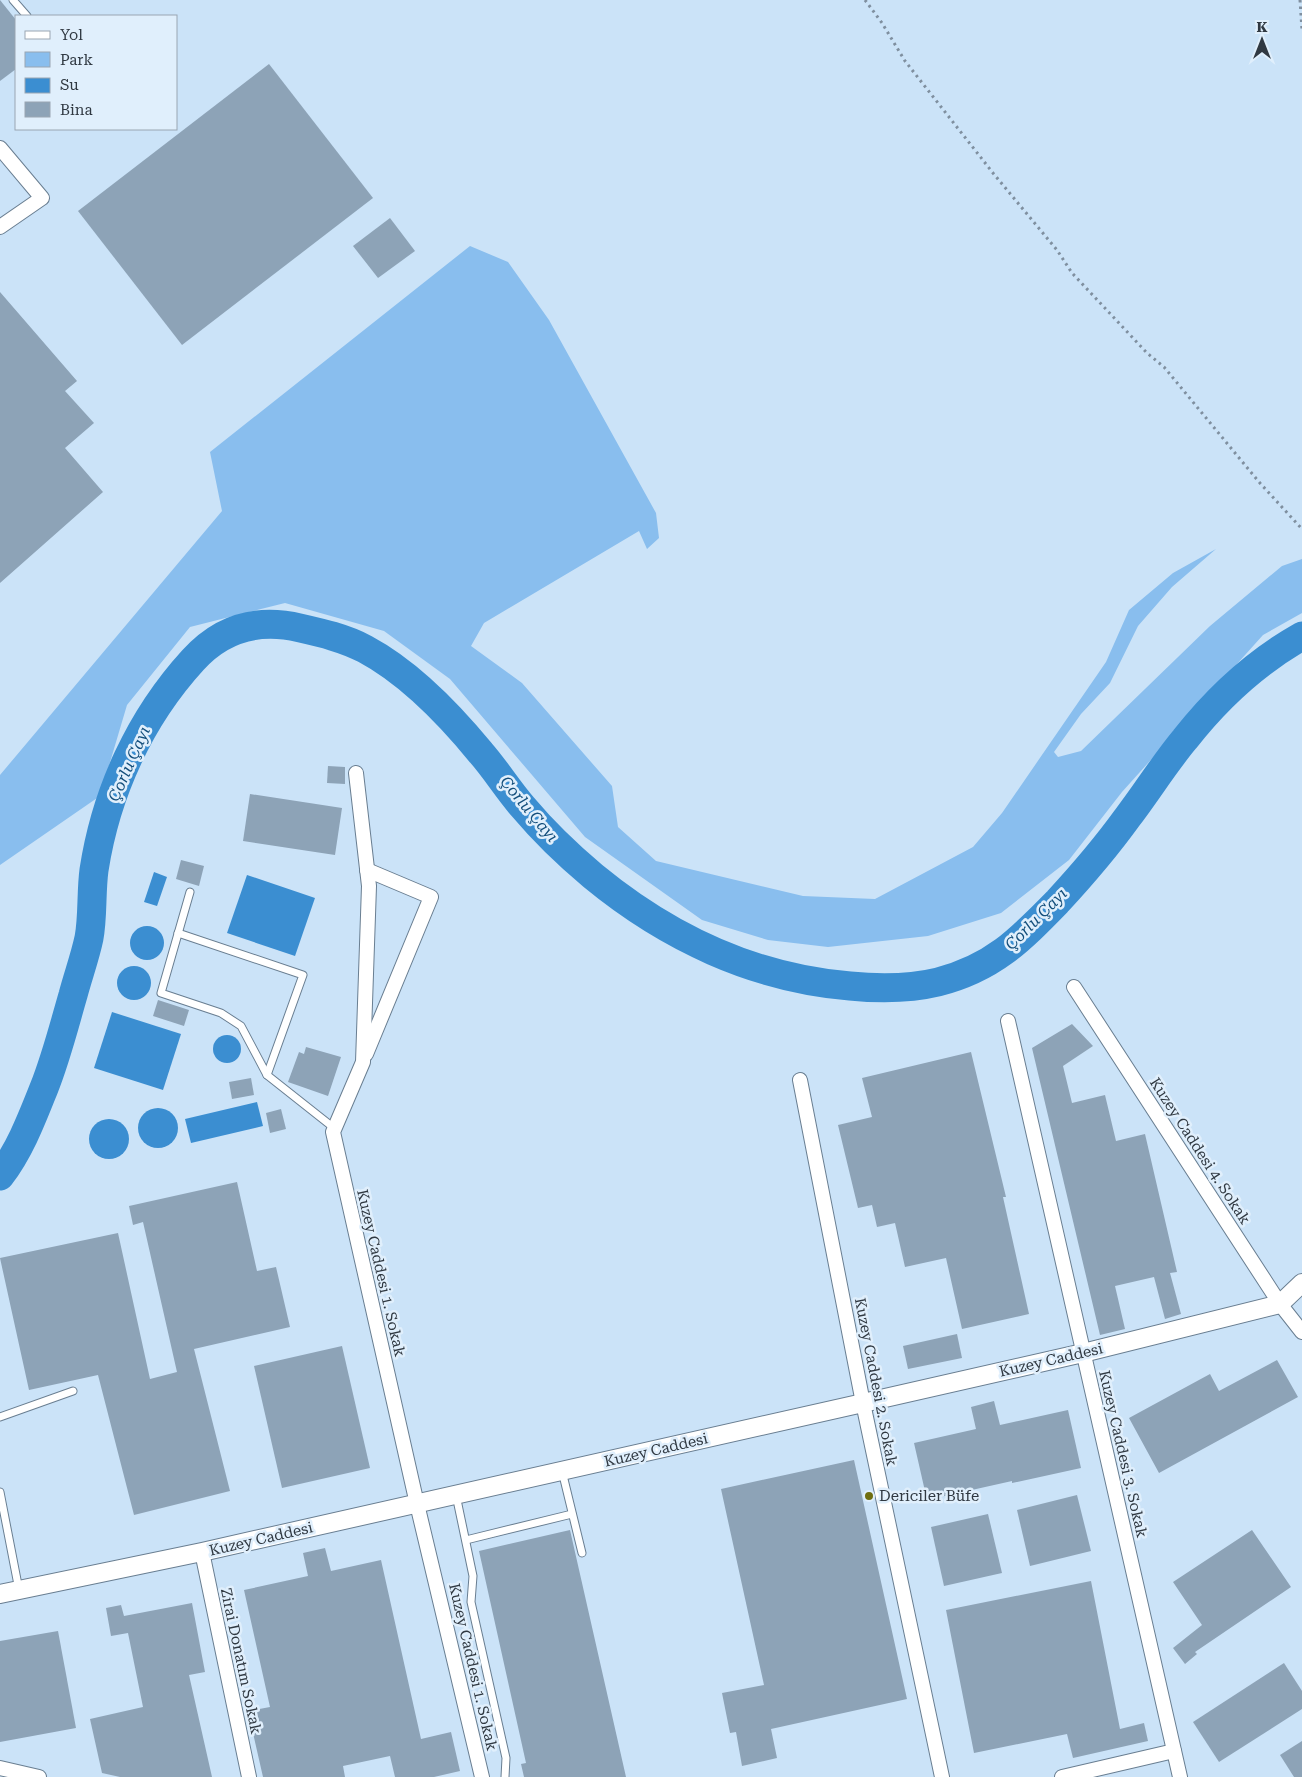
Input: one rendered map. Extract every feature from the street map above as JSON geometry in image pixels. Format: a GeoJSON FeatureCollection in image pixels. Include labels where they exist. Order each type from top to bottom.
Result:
{"type":"FeatureCollection","features":[{"type":"Feature","properties":{"kind":"street"},"geometry":{"type":"LineString","coordinates":[[0,148],[42,198],[0,228]]}},
{"type":"Feature","properties":{"kind":"street"},"geometry":{"type":"LineString","coordinates":[[356,773],[369,886],[363,1062]]}},
{"type":"Feature","properties":{"kind":"street"},"geometry":{"type":"LineString","coordinates":[[334,1128],[432,897],[367,870]]}},
{"type":"Feature","properties":{"kind":"street","name":"Kuzey Caddesi 4. Sokak"},"geometry":{"type":"LineString","coordinates":[[1074,987],[1280,1304],[1302,1332]]}},
{"type":"Feature","properties":{"kind":"street","name":"Kuzey Caddesi 3. Sokak"},"geometry":{"type":"LineString","coordinates":[[1008,1021],[1180,1777]]}},
{"type":"Feature","properties":{"kind":"street","name":"Kuzey Caddesi 2. Sokak"},"geometry":{"type":"LineString","coordinates":[[800,1080],[863,1403],[942,1777]]}},
{"type":"Feature","properties":{"kind":"street","name":"Kuzey Caddesi 1. Sokak"},"geometry":{"type":"LineString","coordinates":[[334,1128],[333,1132],[417,1504],[482,1777]]}},
{"type":"Feature","properties":{"kind":"street","name":"Kuzey Caddesi"},"geometry":{"type":"LineString","coordinates":[[0,1594],[202,1552],[1083,1353],[1280,1304],[1302,1283]]}},
{"type":"Feature","properties":{"kind":"street","name":"Zirai Donatım Sokak"},"geometry":{"type":"LineString","coordinates":[[202,1552],[249,1777]]}},
{"type":"Feature","properties":{"kind":"street"},"geometry":{"type":"LineString","coordinates":[[1062,1777],[1174,1751]]}},
{"type":"Feature","properties":{"kind":"street"},"geometry":{"type":"LineString","coordinates":[[0,1768],[39,1777]]}},
{"type":"Feature","properties":{"kind":"lane"},"geometry":{"type":"LineString","coordinates":[[13,0],[26,15]]}},
{"type":"Feature","properties":{"kind":"lane"},"geometry":{"type":"LineString","coordinates":[[190,892],[161,993],[221,1013],[241,1026],[267,1075],[334,1128]]}},
{"type":"Feature","properties":{"kind":"lane"},"geometry":{"type":"LineString","coordinates":[[178,933],[303,975],[267,1075]]}},
{"type":"Feature","properties":{"kind":"lane"},"geometry":{"type":"LineString","coordinates":[[0,1417],[73,1391]]}},
{"type":"Feature","properties":{"kind":"lane"},"geometry":{"type":"LineString","coordinates":[[562,1471],[582,1553]]}},
{"type":"Feature","properties":{"kind":"lane"},"geometry":{"type":"LineString","coordinates":[[0,1492],[19,1590]]}},
{"type":"Feature","properties":{"kind":"lane"},"geometry":{"type":"LineString","coordinates":[[456,1495],[473,1576],[471,1602],[506,1758],[505,1777]]}},
{"type":"Feature","properties":{"kind":"lane"},"geometry":{"type":"LineString","coordinates":[[466,1540],[572,1514]]}},
{"type":"Feature","properties":{"kind":"path"},"geometry":{"type":"LineString","coordinates":[[865,0],[882,23],[905,61],[993,173],[1057,250],[1072,273],[1147,353],[1164,367],[1259,482],[1302,528]]}},
{"type":"Feature","properties":{"kind":"path"},"geometry":{"type":"LineString","coordinates":[[1300,0],[1302,30]]}},
{"type":"Feature","properties":{"kind":"green space"},"geometry":{"type":"Polygon","coordinates":[[[470,246],[508,262],[549,320],[656,513],[659,538],[647,549],[639,531],[484,623],[471,646],[522,683],[612,786],[618,827],[656,861],[803,896],[875,899],[973,847],[1002,813],[1106,662],[1129,610],[1173,573],[1216,549],[1172,587],[1138,626],[1110,683],[1081,714],[1054,752],[1058,757],[1081,751],[1210,626],[1282,566],[1302,559],[1302,613],[1263,635],[1122,792],[1069,860],[1001,913],[928,936],[828,947],[768,940],[702,920],[585,837],[450,679],[384,631],[285,603],[190,627],[127,705],[100,796],[0,865],[0,775],[222,511],[210,452],[470,246]]]}},
{"type":"Feature","properties":{"kind":"water"},"geometry":{"type":"Polygon","coordinates":[[[154,872],[167,877],[157,906],[144,902],[154,872]]]}},
{"type":"Feature","properties":{"kind":"water"},"geometry":{"type":"Polygon","coordinates":[[[247,875],[315,898],[295,956],[227,933],[247,875]]]}},
{"type":"Feature","properties":{"kind":"water"},"geometry":{"type":"Polygon","coordinates":[[[147,926],[154,927],[159,931],[163,936],[163,950],[159,955],[154,959],[147,960],[140,959],[135,955],[131,950],[130,943],[131,936],[135,931],[140,927],[147,926]]]}},
{"type":"Feature","properties":{"kind":"water"},"geometry":{"type":"Polygon","coordinates":[[[134,966],[141,967],[146,971],[150,976],[150,990],[146,995],[141,999],[134,1000],[127,999],[122,995],[118,990],[117,983],[118,976],[122,971],[127,967],[134,966]]]}},
{"type":"Feature","properties":{"kind":"water"},"geometry":{"type":"Polygon","coordinates":[[[112,1012],[181,1034],[163,1090],[94,1068],[112,1012]]]}},
{"type":"Feature","properties":{"kind":"water"},"geometry":{"type":"Polygon","coordinates":[[[227,1035],[237,1039],[241,1049],[237,1059],[227,1063],[217,1059],[213,1049],[217,1039],[227,1035]]]}},
{"type":"Feature","properties":{"kind":"water"},"geometry":{"type":"Polygon","coordinates":[[[257,1102],[263,1126],[191,1143],[185,1119],[257,1102]]]}},
{"type":"Feature","properties":{"kind":"water"},"geometry":{"type":"Polygon","coordinates":[[[158,1108],[172,1114],[178,1128],[172,1142],[158,1148],[144,1142],[138,1128],[144,1114],[158,1108]]]}},
{"type":"Feature","properties":{"kind":"water"},"geometry":{"type":"Polygon","coordinates":[[[109,1119],[123,1125],[129,1139],[123,1153],[109,1159],[95,1153],[89,1139],[95,1125],[109,1119]]]}},
{"type":"Feature","properties":{"kind":"building"},"geometry":{"type":"Polygon","coordinates":[[[0,0],[15,19],[15,70],[0,81],[0,0]]]}},
{"type":"Feature","properties":{"kind":"building"},"geometry":{"type":"Polygon","coordinates":[[[269,64],[373,198],[182,345],[78,211],[269,64]]]}},
{"type":"Feature","properties":{"kind":"building"},"geometry":{"type":"Polygon","coordinates":[[[390,218],[415,251],[378,278],[353,246],[390,218]]]}},
{"type":"Feature","properties":{"kind":"building"},"geometry":{"type":"Polygon","coordinates":[[[0,292],[77,381],[65,391],[94,423],[65,448],[103,492],[0,583],[0,292]]]}},
{"type":"Feature","properties":{"kind":"building"},"geometry":{"type":"Polygon","coordinates":[[[328,766],[345,767],[345,784],[327,783],[328,766]]]}},
{"type":"Feature","properties":{"kind":"building"},"geometry":{"type":"Polygon","coordinates":[[[250,794],[342,808],[335,855],[243,841],[250,794]]]}},
{"type":"Feature","properties":{"kind":"building"},"geometry":{"type":"Polygon","coordinates":[[[181,860],[204,866],[199,886],[176,879],[181,860]]]}},
{"type":"Feature","properties":{"kind":"building"},"geometry":{"type":"Polygon","coordinates":[[[158,1000],[189,1010],[184,1026],[153,1016],[158,1000]]]}},
{"type":"Feature","properties":{"kind":"building"},"geometry":{"type":"Polygon","coordinates":[[[1072,1024],[1093,1046],[1063,1066],[1072,1103],[1105,1095],[1116,1141],[1145,1134],[1177,1272],[1170,1273],[1181,1314],[1165,1319],[1154,1277],[1115,1286],[1125,1329],[1100,1335],[1032,1048],[1072,1024]]]}},
{"type":"Feature","properties":{"kind":"building"},"geometry":{"type":"Polygon","coordinates":[[[306,1047],[341,1057],[328,1096],[288,1082],[299,1052],[304,1054],[306,1047]]]}},
{"type":"Feature","properties":{"kind":"building"},"geometry":{"type":"Polygon","coordinates":[[[971,1052],[1006,1197],[1003,1197],[1029,1314],[962,1329],[946,1258],[905,1267],[895,1223],[877,1227],[872,1205],[858,1208],[838,1125],[872,1117],[862,1078],[971,1052]]]}},
{"type":"Feature","properties":{"kind":"building"},"geometry":{"type":"Polygon","coordinates":[[[251,1078],[254,1095],[232,1099],[229,1082],[251,1078]]]}},
{"type":"Feature","properties":{"kind":"building"},"geometry":{"type":"Polygon","coordinates":[[[281,1109],[286,1129],[270,1133],[266,1113],[281,1109]]]}},
{"type":"Feature","properties":{"kind":"building"},"geometry":{"type":"Polygon","coordinates":[[[237,1182],[257,1271],[276,1267],[290,1327],[194,1349],[230,1491],[134,1515],[98,1375],[29,1390],[0,1258],[118,1233],[150,1379],[177,1372],[143,1222],[133,1225],[129,1206],[237,1182]]]}},
{"type":"Feature","properties":{"kind":"building"},"geometry":{"type":"Polygon","coordinates":[[[957,1334],[962,1358],[908,1369],[903,1346],[957,1334]]]}},
{"type":"Feature","properties":{"kind":"building"},"geometry":{"type":"Polygon","coordinates":[[[342,1346],[370,1468],[282,1488],[254,1366],[342,1346]]]}},
{"type":"Feature","properties":{"kind":"building"},"geometry":{"type":"Polygon","coordinates":[[[1277,1360],[1298,1397],[1159,1473],[1129,1418],[1210,1374],[1219,1391],[1277,1360]]]}},
{"type":"Feature","properties":{"kind":"building"},"geometry":{"type":"Polygon","coordinates":[[[994,1401],[1000,1425],[1068,1410],[1081,1468],[927,1500],[914,1443],[976,1429],[971,1407],[994,1401]]]}},
{"type":"Feature","properties":{"kind":"building"},"geometry":{"type":"Polygon","coordinates":[[[854,1460],[907,1699],[771,1729],[777,1758],[742,1766],[736,1732],[730,1733],[722,1693],[764,1685],[721,1489],[854,1460]]]}},
{"type":"Feature","properties":{"kind":"building"},"geometry":{"type":"Polygon","coordinates":[[[1077,1495],[1091,1551],[1030,1566],[1017,1510],[1077,1495]]]}},
{"type":"Feature","properties":{"kind":"building"},"geometry":{"type":"Polygon","coordinates":[[[988,1514],[1002,1573],[944,1586],[931,1527],[988,1514]]]}},
{"type":"Feature","properties":{"kind":"building"},"geometry":{"type":"Polygon","coordinates":[[[570,1530],[626,1777],[524,1777],[521,1764],[526,1763],[479,1551],[570,1530]]]}},
{"type":"Feature","properties":{"kind":"building"},"geometry":{"type":"Polygon","coordinates":[[[1252,1530],[1291,1587],[1195,1652],[1197,1654],[1185,1664],[1173,1648],[1202,1625],[1173,1582],[1252,1530]]]}},
{"type":"Feature","properties":{"kind":"building"},"geometry":{"type":"Polygon","coordinates":[[[325,1548],[331,1571],[381,1560],[421,1739],[451,1732],[460,1771],[434,1777],[395,1777],[390,1756],[343,1766],[345,1777],[263,1777],[248,1711],[270,1707],[244,1590],[308,1576],[303,1553],[325,1548]]]}},
{"type":"Feature","properties":{"kind":"building"},"geometry":{"type":"Polygon","coordinates":[[[1091,1581],[1120,1729],[1144,1723],[1148,1741],[1073,1758],[1067,1734],[974,1753],[946,1610],[1091,1581]]]}},
{"type":"Feature","properties":{"kind":"building"},"geometry":{"type":"Polygon","coordinates":[[[192,1603],[205,1672],[189,1675],[212,1777],[120,1777],[102,1773],[90,1719],[143,1707],[128,1633],[111,1636],[106,1608],[121,1605],[124,1616],[192,1603]]]}},
{"type":"Feature","properties":{"kind":"building"},"geometry":{"type":"Polygon","coordinates":[[[58,1631],[76,1728],[0,1742],[0,1641],[58,1631]]]}},
{"type":"Feature","properties":{"kind":"building"},"geometry":{"type":"Polygon","coordinates":[[[1284,1663],[1302,1691],[1302,1709],[1219,1762],[1193,1722],[1284,1663]]]}},
{"type":"Feature","properties":{"kind":"building"},"geometry":{"type":"Polygon","coordinates":[[[1302,1741],[1302,1777],[1294,1777],[1280,1755],[1302,1741]]]}},
{"type":"Feature","properties":{"kind":"waterway","name":"Çorlu Çayı"},"geometry":{"type":"LineString","coordinates":[[0,1176],[20,1145],[60,1042],[89,938],[94,870],[100,841],[107,812],[128,758],[157,706],[174,682],[204,649],[229,633],[255,625],[285,625],[333,636],[365,649],[398,670],[442,709],[469,738],[512,794],[565,852],[621,898],[651,918],[682,936],[746,964],[814,981],[883,988],[927,984],[957,976],[990,961],[1018,940],[1058,901],[1094,861],[1177,749],[1224,695],[1253,669],[1302,636]]}},
{"type":"Feature","properties":{"kind":"place","name":"Dericiler Büfe"},"geometry":{"type":"Point","coordinates":[869,1496]}}]}
